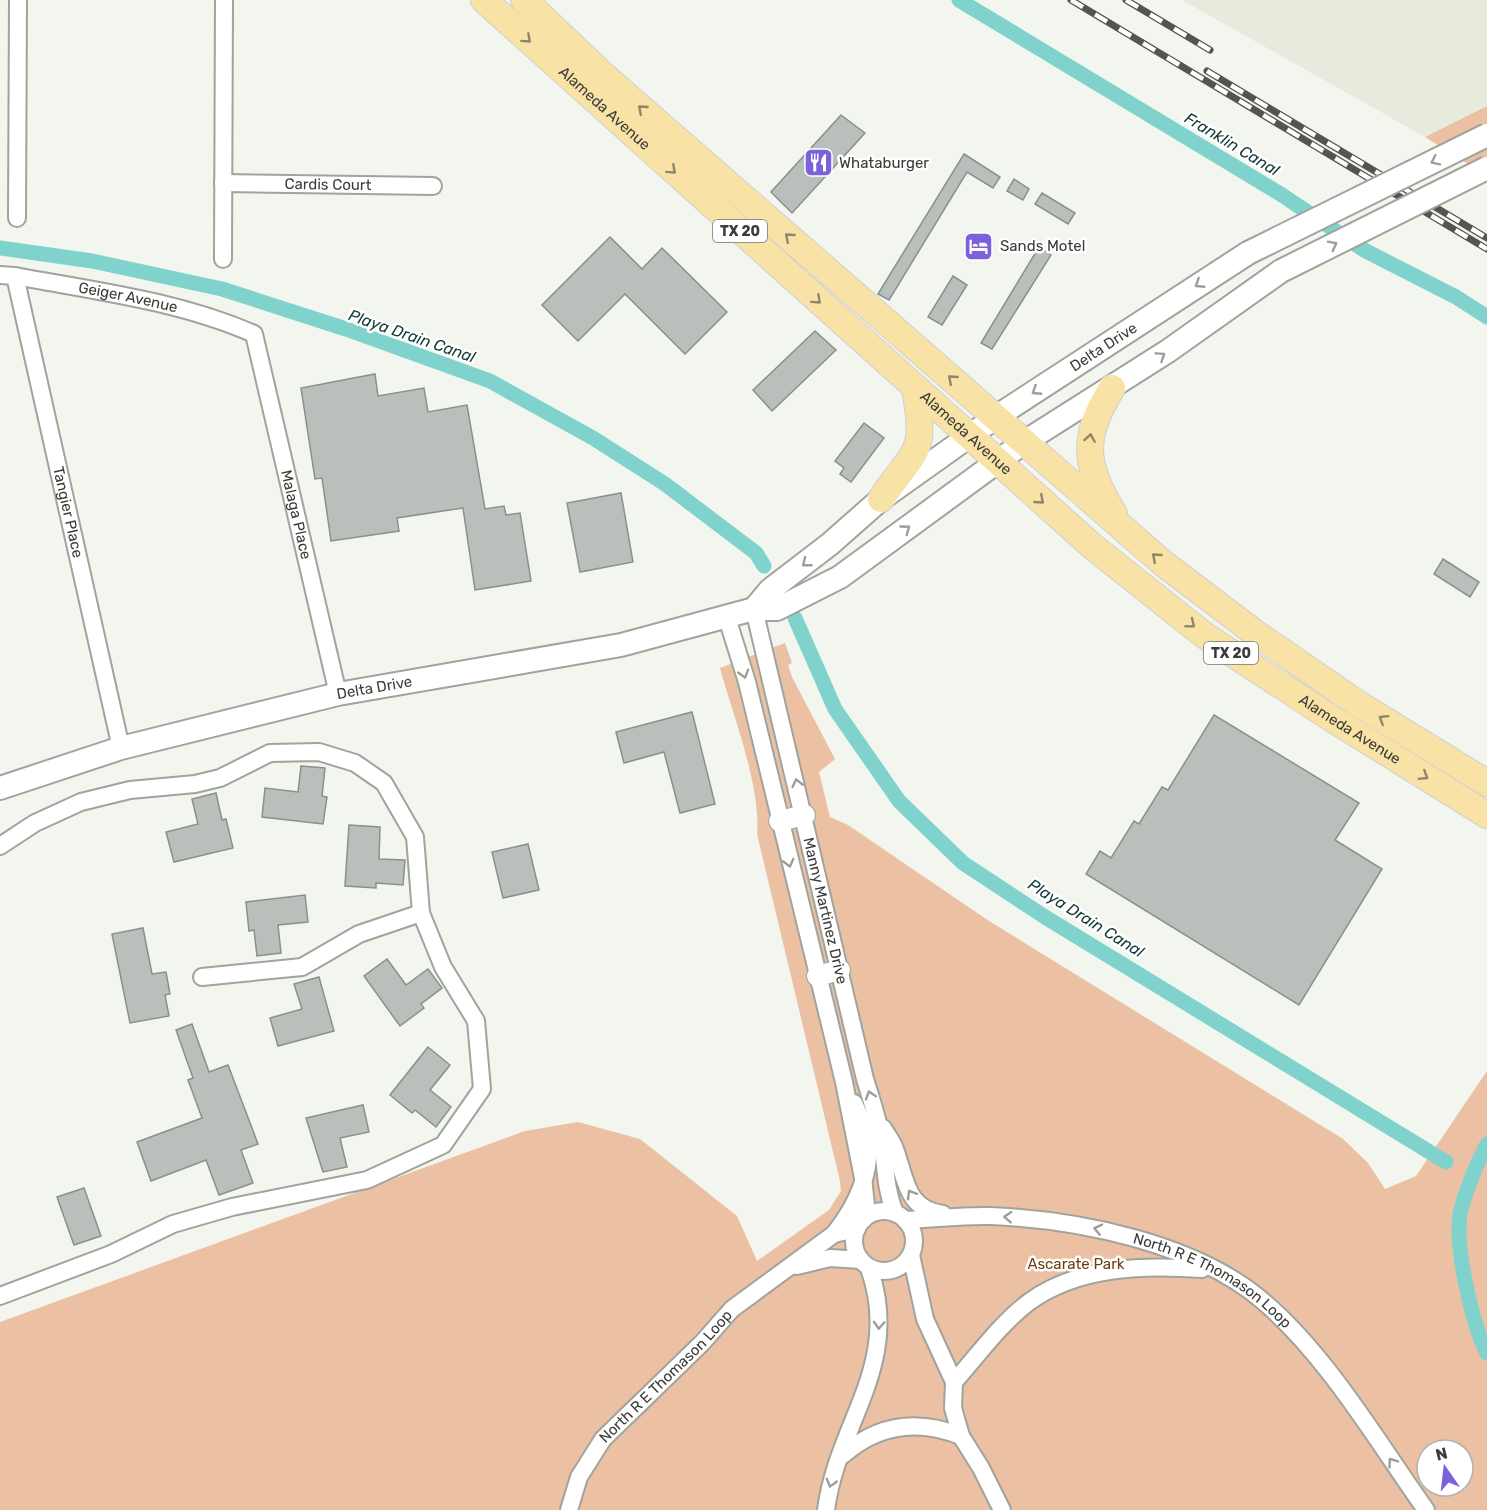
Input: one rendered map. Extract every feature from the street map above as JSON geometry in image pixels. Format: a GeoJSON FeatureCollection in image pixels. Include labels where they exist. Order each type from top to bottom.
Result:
{"type":"FeatureCollection","features":[{"type":"Feature","properties":{"kind":"main road","name":"Alameda Avenue"},"geometry":{"type":"LineString","coordinates":[[484,0],[1092,546],[1204,635],[1331,718],[1487,815]]}},
{"type":"Feature","properties":{"kind":"main road","name":"Alameda Avenue"},"geometry":{"type":"LineString","coordinates":[[524,0],[602,74],[1164,564],[1256,633],[1360,705],[1487,783]]}},
{"type":"Feature","properties":{"kind":"main road","name":"Delta Drive"},"geometry":{"type":"LineString","coordinates":[[754,609],[770,590],[881,500],[968,437],[1248,253],[1487,135]]}},
{"type":"Feature","properties":{"kind":"main road","name":"Delta Drive"},"geometry":{"type":"LineString","coordinates":[[0,788],[121,748],[338,694],[621,645],[754,609],[777,609],[810,594],[858,564],[1023,443],[1112,388],[1281,271],[1487,168]]}},
{"type":"Feature","properties":{"kind":"main road"},"geometry":{"type":"LineString","coordinates":[[881,500],[919,446],[922,424],[915,388]]}},
{"type":"Feature","properties":{"kind":"main road"},"geometry":{"type":"LineString","coordinates":[[1112,388],[1092,428],[1089,456],[1092,471],[1102,495],[1124,530]]}},
{"type":"Feature","properties":{"kind":"main road"},"geometry":{"type":"LineString","coordinates":[[839,536],[858,564]]}},
{"type":"Feature","properties":{"kind":"street"},"geometry":{"type":"LineString","coordinates":[[17,218],[18,0]]}},
{"type":"Feature","properties":{"kind":"street"},"geometry":{"type":"LineString","coordinates":[[223,259],[224,0]]}},
{"type":"Feature","properties":{"kind":"street","name":"Cardis Court"},"geometry":{"type":"LineString","coordinates":[[223,183],[434,186]]}},
{"type":"Feature","properties":{"kind":"street","name":"Geiger Avenue"},"geometry":{"type":"LineString","coordinates":[[7,275],[159,304],[226,321],[254,334]]}},
{"type":"Feature","properties":{"kind":"street","name":"Tangier Place"},"geometry":{"type":"LineString","coordinates":[[7,275],[121,748]]}},
{"type":"Feature","properties":{"kind":"street","name":"Malaga Place"},"geometry":{"type":"LineString","coordinates":[[254,334],[338,694]]}},
{"type":"Feature","properties":{"kind":"street","name":"Manny Martinez Drive"},"geometry":{"type":"LineString","coordinates":[[754,609],[805,815],[865,1079],[878,1118],[883,1148],[884,1177],[900,1216]]}},
{"type":"Feature","properties":{"kind":"street","name":"Manny Martinez Drive"},"geometry":{"type":"LineString","coordinates":[[727,618],[747,682],[844,1082],[863,1178],[866,1205],[860,1224]]}},
{"type":"Feature","properties":{"kind":"street"},"geometry":{"type":"LineString","coordinates":[[0,846],[35,824],[81,802],[130,790],[195,784],[220,778],[270,753],[319,752],[355,763],[384,783],[414,837],[421,913],[443,967],[476,1021],[482,1089],[443,1145],[367,1180],[231,1207],[173,1224],[111,1254],[0,1296]]}},
{"type":"Feature","properties":{"kind":"street"},"geometry":{"type":"LineString","coordinates":[[779,821],[805,815]]}},
{"type":"Feature","properties":{"kind":"street"},"geometry":{"type":"LineString","coordinates":[[202,977],[302,967],[359,934],[421,913]]}},
{"type":"Feature","properties":{"kind":"street"},"geometry":{"type":"LineString","coordinates":[[817,976],[840,970]]}},
{"type":"Feature","properties":{"kind":"street"},"geometry":{"type":"LineString","coordinates":[[878,1118],[895,1148],[907,1190],[914,1202],[937,1213],[961,1217]]}},
{"type":"Feature","properties":{"kind":"street"},"geometry":{"type":"LineString","coordinates":[[834,1234],[856,1203],[863,1178]]}},
{"type":"Feature","properties":{"kind":"street"},"geometry":{"type":"LineString","coordinates":[[826,1510],[828,1495],[869,1381],[877,1347],[880,1319],[865,1264],[854,1245],[860,1224],[879,1212],[900,1216],[914,1236],[911,1255],[925,1318],[954,1382],[953,1408],[961,1436],[981,1468],[1002,1510]]}},
{"type":"Feature","properties":{"kind":"street","name":"North R E Thomason Loop"},"geometry":{"type":"LineString","coordinates":[[900,1216],[1032,1218],[1091,1228],[1164,1246],[1239,1282],[1266,1303],[1309,1348],[1426,1510]]}},
{"type":"Feature","properties":{"kind":"street","name":"North R E Thomason Loop"},"geometry":{"type":"LineString","coordinates":[[569,1510],[579,1477],[603,1439],[702,1343],[732,1309],[834,1234],[860,1224]]}},
{"type":"Feature","properties":{"kind":"street"},"geometry":{"type":"LineString","coordinates":[[865,1264],[888,1271],[897,1268],[911,1255]]}},
{"type":"Feature","properties":{"kind":"street","name":"North R E Thomason Loop"},"geometry":{"type":"LineString","coordinates":[[793,1266],[830,1258],[865,1264]]}},
{"type":"Feature","properties":{"kind":"street"},"geometry":{"type":"LineString","coordinates":[[954,1382],[1009,1320],[1050,1289],[1124,1268],[1156,1266],[1212,1269]]}},
{"type":"Feature","properties":{"kind":"street"},"geometry":{"type":"LineString","coordinates":[[841,1457],[867,1437],[898,1426],[920,1425],[940,1428],[961,1436]]}},
{"type":"Feature","properties":{"kind":"shaded area"},"geometry":{"type":"Polygon","coordinates":[[[1182,0],[1487,0],[1487,106],[1425,137],[1182,0]]]}},
{"type":"Feature","properties":{"kind":"green space"},"geometry":{"type":"Polygon","coordinates":[[[1487,106],[1487,176],[1425,137],[1487,106]]]}},
{"type":"Feature","properties":{"kind":"green space","name":"Ascarate Park"},"geometry":{"type":"Polygon","coordinates":[[[785,643],[792,663],[788,665],[792,677],[835,759],[819,772],[830,817],[848,825],[989,921],[1343,1139],[1368,1163],[1385,1189],[1416,1176],[1487,1071],[1487,1510],[0,1510],[0,1322],[525,1131],[578,1122],[640,1139],[737,1216],[757,1261],[829,1210],[841,1191],[840,1181],[757,834],[755,794],[745,751],[720,668],[785,643]]]}},
{"type":"Feature","properties":{"kind":"building","name":"Whataburger"},"geometry":{"type":"Polygon","coordinates":[[[841,115],[865,133],[792,213],[771,192],[841,115]]]}},
{"type":"Feature","properties":{"kind":"building"},"geometry":{"type":"Polygon","coordinates":[[[964,154],[1000,177],[993,188],[967,172],[889,300],[878,294],[964,154]]]}},
{"type":"Feature","properties":{"kind":"building"},"geometry":{"type":"Polygon","coordinates":[[[1014,179],[1029,189],[1023,200],[1007,191],[1014,179]]]}},
{"type":"Feature","properties":{"kind":"building"},"geometry":{"type":"Polygon","coordinates":[[[1042,193],[1075,213],[1068,224],[1035,204],[1042,193]]]}},
{"type":"Feature","properties":{"kind":"building"},"geometry":{"type":"Polygon","coordinates":[[[610,237],[642,269],[662,248],[727,312],[685,354],[625,294],[578,341],[542,305],[610,237]]]}},
{"type":"Feature","properties":{"kind":"building"},"geometry":{"type":"Polygon","coordinates":[[[1039,247],[1051,255],[992,349],[981,343],[1039,247]]]}},
{"type":"Feature","properties":{"kind":"building"},"geometry":{"type":"Polygon","coordinates":[[[953,276],[967,285],[942,325],[928,317],[953,276]]]}},
{"type":"Feature","properties":{"kind":"building"},"geometry":{"type":"Polygon","coordinates":[[[815,331],[836,350],[772,411],[753,390],[815,331]]]}},
{"type":"Feature","properties":{"kind":"building"},"geometry":{"type":"Polygon","coordinates":[[[375,374],[378,396],[424,388],[428,412],[467,405],[485,509],[504,506],[506,515],[520,513],[531,581],[475,590],[463,508],[397,518],[399,531],[331,541],[322,478],[315,479],[301,388],[375,374]]]}},
{"type":"Feature","properties":{"kind":"building"},"geometry":{"type":"Polygon","coordinates":[[[864,423],[884,438],[851,482],[840,474],[844,468],[835,461],[864,423]]]}},
{"type":"Feature","properties":{"kind":"building"},"geometry":{"type":"Polygon","coordinates":[[[621,493],[633,562],[580,572],[567,503],[621,493]]]}},
{"type":"Feature","properties":{"kind":"building"},"geometry":{"type":"Polygon","coordinates":[[[1443,559],[1479,582],[1470,597],[1434,574],[1443,559]]]}},
{"type":"Feature","properties":{"kind":"building"},"geometry":{"type":"Polygon","coordinates":[[[692,712],[715,804],[680,813],[664,752],[624,763],[616,732],[692,712]]]}},
{"type":"Feature","properties":{"kind":"building"},"geometry":{"type":"Polygon","coordinates":[[[1214,715],[1359,803],[1335,840],[1382,869],[1299,1005],[1086,874],[1100,851],[1111,858],[1134,821],[1139,824],[1162,787],[1168,790],[1214,715]]]}},
{"type":"Feature","properties":{"kind":"building"},"geometry":{"type":"Polygon","coordinates":[[[301,766],[325,768],[322,796],[327,797],[323,824],[262,817],[265,788],[298,792],[301,766]]]}},
{"type":"Feature","properties":{"kind":"building"},"geometry":{"type":"Polygon","coordinates":[[[216,793],[222,820],[226,819],[233,848],[174,862],[166,832],[198,824],[192,799],[216,793]]]}},
{"type":"Feature","properties":{"kind":"building"},"geometry":{"type":"Polygon","coordinates":[[[349,825],[380,827],[379,859],[405,860],[403,885],[376,883],[376,888],[345,886],[349,825]]]}},
{"type":"Feature","properties":{"kind":"building"},"geometry":{"type":"Polygon","coordinates":[[[528,844],[539,890],[503,898],[492,852],[528,844]]]}},
{"type":"Feature","properties":{"kind":"building"},"geometry":{"type":"Polygon","coordinates":[[[305,895],[308,922],[278,925],[281,953],[257,956],[254,930],[249,931],[246,902],[305,895]]]}},
{"type":"Feature","properties":{"kind":"building"},"geometry":{"type":"Polygon","coordinates":[[[143,928],[152,974],[166,972],[170,994],[165,995],[169,1016],[130,1023],[112,934],[143,928]]]}},
{"type":"Feature","properties":{"kind":"building"},"geometry":{"type":"Polygon","coordinates":[[[387,959],[406,985],[428,969],[442,988],[421,1004],[424,1008],[400,1026],[364,976],[387,959]]]}},
{"type":"Feature","properties":{"kind":"building"},"geometry":{"type":"Polygon","coordinates":[[[319,977],[334,1031],[278,1046],[270,1018],[302,1009],[294,984],[319,977]]]}},
{"type":"Feature","properties":{"kind":"building"},"geometry":{"type":"Polygon","coordinates":[[[192,1024],[209,1072],[228,1065],[258,1144],[241,1150],[253,1183],[219,1195],[206,1160],[151,1181],[137,1142],[202,1118],[188,1080],[193,1078],[176,1030],[192,1024]]]}},
{"type":"Feature","properties":{"kind":"building"},"geometry":{"type":"Polygon","coordinates":[[[428,1047],[450,1065],[430,1090],[451,1107],[436,1127],[415,1110],[412,1113],[390,1095],[428,1047]]]}},
{"type":"Feature","properties":{"kind":"building"},"geometry":{"type":"Polygon","coordinates":[[[363,1105],[369,1132],[340,1138],[347,1167],[323,1172],[306,1118],[363,1105]]]}},
{"type":"Feature","properties":{"kind":"building"},"geometry":{"type":"Polygon","coordinates":[[[84,1188],[101,1236],[74,1245],[57,1197],[84,1188]]]}},
{"type":"Feature","properties":{"kind":"waterway","name":"Franklin Canal"},"geometry":{"type":"LineString","coordinates":[[959,0],[1282,195],[1364,250],[1456,297],[1487,317]]}},
{"type":"Feature","properties":{"kind":"waterway","name":"Playa Drain Canal"},"geometry":{"type":"LineString","coordinates":[[0,248],[92,261],[222,289],[346,329],[490,381],[593,438],[665,484],[756,553],[764,566]]}},
{"type":"Feature","properties":{"kind":"waterway","name":"Playa Drain Canal"},"geometry":{"type":"LineString","coordinates":[[795,618],[835,709],[899,801],[963,863],[1045,917],[1446,1162]]}},
{"type":"Feature","properties":{"kind":"waterway"},"geometry":{"type":"LineString","coordinates":[[1487,1144],[1466,1193],[1459,1223],[1465,1282],[1475,1323],[1487,1353]]}},
{"type":"Feature","properties":{"kind":"railway"},"geometry":{"type":"LineString","coordinates":[[1071,0],[1487,249]]}},
{"type":"Feature","properties":{"kind":"railway"},"geometry":{"type":"LineString","coordinates":[[1126,0],[1210,50]]}},
{"type":"Feature","properties":{"kind":"railway"},"geometry":{"type":"LineString","coordinates":[[1207,71],[1487,238]]}},
{"type":"Feature","properties":{"kind":"place","name":"Whataburger"},"geometry":{"type":"Point","coordinates":[818,163]}},
{"type":"Feature","properties":{"kind":"place","name":"Sands Motel"},"geometry":{"type":"Point","coordinates":[979,246]}}]}
